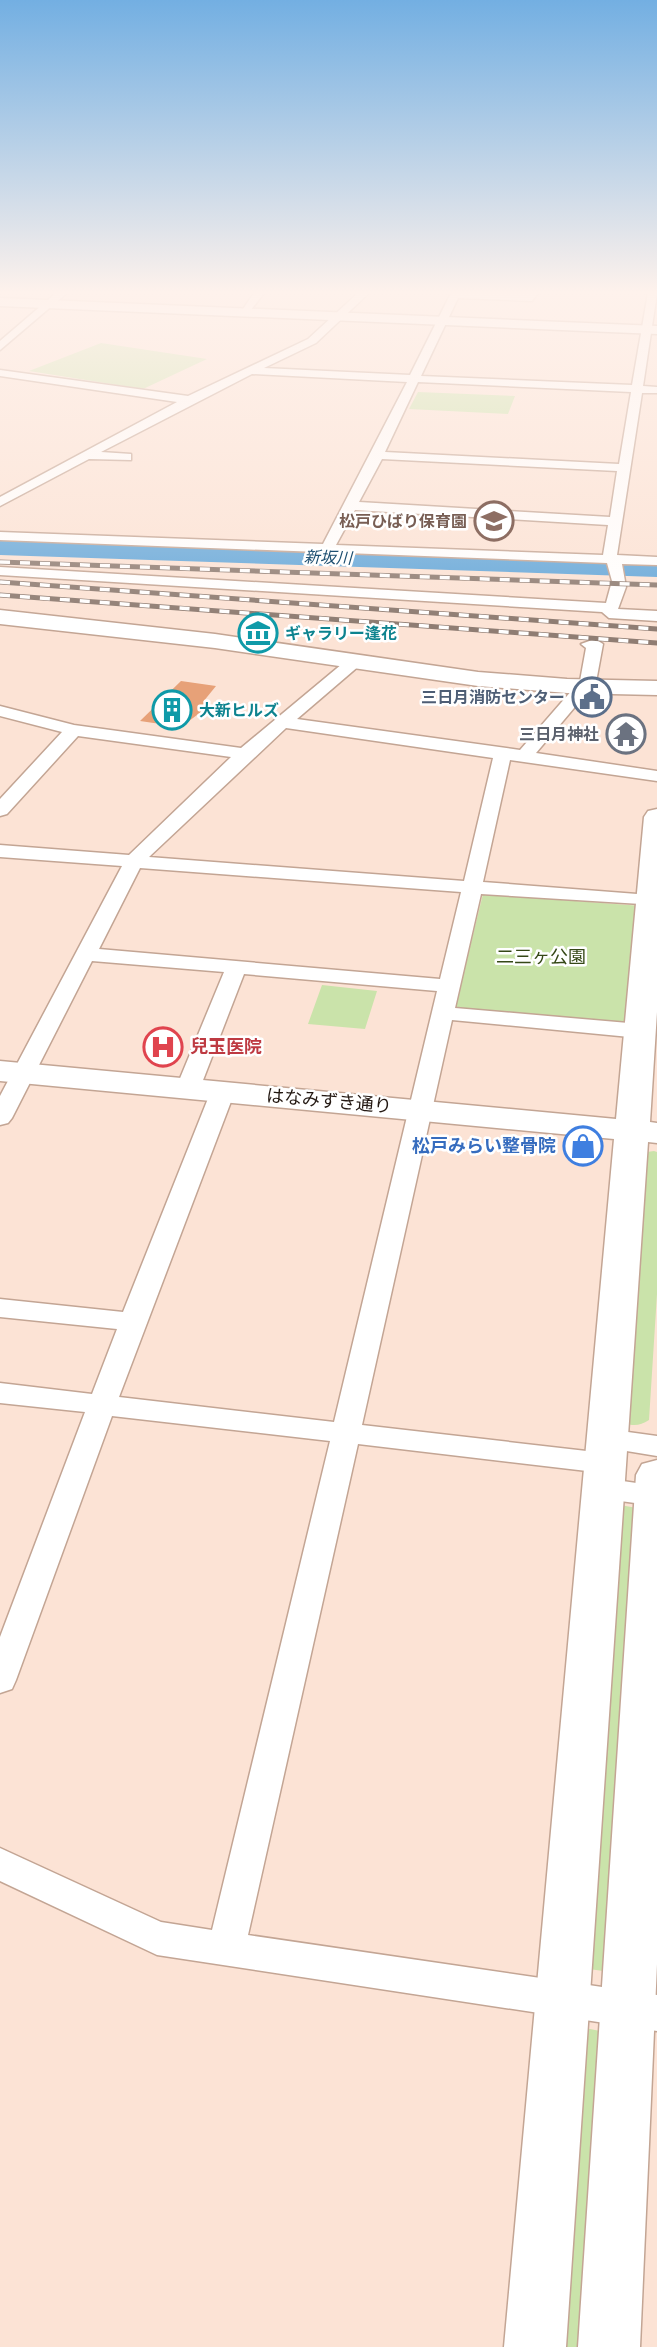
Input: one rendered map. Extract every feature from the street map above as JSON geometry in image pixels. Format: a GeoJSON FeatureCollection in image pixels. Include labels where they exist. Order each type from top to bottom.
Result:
{"type":"FeatureCollection","features":[{"type":"Feature","properties":{"kind":"street"},"geometry":{"type":"LineString","coordinates":[[2,499],[183,403]]}},
{"type":"Feature","properties":{"kind":"street"},"geometry":{"type":"LineString","coordinates":[[327,549],[403,403]]}},
{"type":"Feature","properties":{"kind":"street"},"geometry":{"type":"LineString","coordinates":[[635,403],[610,555],[620,574],[621,588],[609,613],[657,616]]}},
{"type":"Feature","properties":{"kind":"street"},"geometry":{"type":"LineString","coordinates":[[86,455],[127,457]]}},
{"type":"Feature","properties":{"kind":"street"},"geometry":{"type":"LineString","coordinates":[[377,455],[625,468]]}},
{"type":"Feature","properties":{"kind":"street"},"geometry":{"type":"LineString","coordinates":[[351,506],[616,521]]}},
{"type":"Feature","properties":{"kind":"street"},"geometry":{"type":"LineString","coordinates":[[0,536],[657,561]]}},
{"type":"Feature","properties":{"kind":"street"},"geometry":{"type":"LineString","coordinates":[[0,551],[620,574]]}},
{"type":"Feature","properties":{"kind":"street"},"geometry":{"type":"LineString","coordinates":[[0,571],[611,608]]}},
{"type":"Feature","properties":{"kind":"street"},"geometry":{"type":"LineString","coordinates":[[1,619],[215,641],[478,679],[584,687],[657,688]]}},
{"type":"Feature","properties":{"kind":"street"},"geometry":{"type":"LineString","coordinates":[[227,1947],[474,888],[513,755],[588,682],[596,645],[589,644]]}},
{"type":"Feature","properties":{"kind":"street"},"geometry":{"type":"LineString","coordinates":[[0,1118],[12,1072],[86,954],[134,861],[245,754],[354,662]]}},
{"type":"Feature","properties":{"kind":"street"},"geometry":{"type":"LineString","coordinates":[[0,711],[74,730],[245,754]]}},
{"type":"Feature","properties":{"kind":"street"},"geometry":{"type":"LineString","coordinates":[[282,722],[657,776]]}},
{"type":"Feature","properties":{"kind":"street"},"geometry":{"type":"LineString","coordinates":[[0,810],[74,730]]}},
{"type":"Feature","properties":{"kind":"street"},"geometry":{"type":"LineString","coordinates":[[535,2347],[604,1464],[644,1132],[640,1031],[657,817]]}},
{"type":"Feature","properties":{"kind":"street"},"geometry":{"type":"LineString","coordinates":[[0,850],[650,901]]}},
{"type":"Feature","properties":{"kind":"street"},"geometry":{"type":"LineString","coordinates":[[86,954],[450,986]]}},
{"type":"Feature","properties":{"kind":"street"},"geometry":{"type":"LineString","coordinates":[[188,1088],[236,968]]}},
{"type":"Feature","properties":{"kind":"street"},"geometry":{"type":"LineString","coordinates":[[443,1013],[640,1031]]}},
{"type":"Feature","properties":{"kind":"street","name":"はなみずき通り"},"geometry":{"type":"LineString","coordinates":[[12,1072],[644,1132]]}},
{"type":"Feature","properties":{"kind":"street"},"geometry":{"type":"LineString","coordinates":[[0,1680],[133,1322],[223,1091]]}},
{"type":"Feature","properties":{"kind":"street"},"geometry":{"type":"LineString","coordinates":[[0,1308],[133,1322]]}},
{"type":"Feature","properties":{"kind":"street"},"geometry":{"type":"LineString","coordinates":[[0,1393],[604,1464],[656,1485],[643,2011],[608,2347]]}},
{"type":"Feature","properties":{"kind":"street"},"geometry":{"type":"LineString","coordinates":[[604,1464],[657,1446]]}},
{"type":"Feature","properties":{"kind":"street"},"geometry":{"type":"LineString","coordinates":[[0,1864],[157,1938],[643,2011]]}},
{"type":"Feature","properties":{"kind":"green space"},"geometry":{"type":"Polygon","coordinates":[[[412,403],[512,403],[508,414],[409,409],[412,403]]]}},
{"type":"Feature","properties":{"kind":"green space","name":"二三ヶ公園"},"geometry":{"type":"Polygon","coordinates":[[[483,894],[642,906],[626,1023],[455,1008],[483,894]]]}},
{"type":"Feature","properties":{"kind":"green space"},"geometry":{"type":"Polygon","coordinates":[[[322,985],[377,991],[365,1029],[308,1024],[322,985]]]}},
{"type":"Feature","properties":{"kind":"green space"},"geometry":{"type":"Polygon","coordinates":[[[647,1152],[657,1152],[657,1294],[649,1420],[633,1425],[626,1424],[647,1152]]]}},
{"type":"Feature","properties":{"kind":"green space"},"geometry":{"type":"Polygon","coordinates":[[[620,1505],[637,1508],[603,1971],[589,1969],[620,1505]]]}},
{"type":"Feature","properties":{"kind":"green space"},"geometry":{"type":"Polygon","coordinates":[[[585,2028],[605,2032],[591,2347],[547,2347],[585,2028]]]}},
{"type":"Feature","properties":{"kind":"building","name":"大新ヒルズ"},"geometry":{"type":"Polygon","coordinates":[[[181,681],[216,686],[203,702],[209,706],[181,727],[140,721],[181,681]]]}},
{"type":"Feature","properties":{"kind":"waterway","name":"新坂川"},"geometry":{"type":"LineString","coordinates":[[0,546],[657,568]]}},
{"type":"Feature","properties":{"kind":"railway"},"geometry":{"type":"LineString","coordinates":[[0,562],[657,585]]}},
{"type":"Feature","properties":{"kind":"railway"},"geometry":{"type":"LineString","coordinates":[[0,582],[657,629]]}},
{"type":"Feature","properties":{"kind":"railway"},"geometry":{"type":"LineString","coordinates":[[0,595],[657,643]]}},
{"type":"Feature","properties":{"kind":"place","name":"松戸ひばり保育園"},"geometry":{"type":"Point","coordinates":[494,521]}},
{"type":"Feature","properties":{"kind":"place","name":"ギャラリー逢花"},"geometry":{"type":"Point","coordinates":[258,633]}},
{"type":"Feature","properties":{"kind":"place","name":"三日月消防センター"},"geometry":{"type":"Point","coordinates":[592,697]}},
{"type":"Feature","properties":{"kind":"place","name":"大新ヒルズ"},"geometry":{"type":"Point","coordinates":[172,710]}},
{"type":"Feature","properties":{"kind":"place","name":"三日月神社"},"geometry":{"type":"Point","coordinates":[626,734]}},
{"type":"Feature","properties":{"kind":"place","name":"兒玉医院"},"geometry":{"type":"Point","coordinates":[163,1047]}},
{"type":"Feature","properties":{"kind":"place","name":"松戸みらい整骨院"},"geometry":{"type":"Point","coordinates":[583,1146]}}]}
